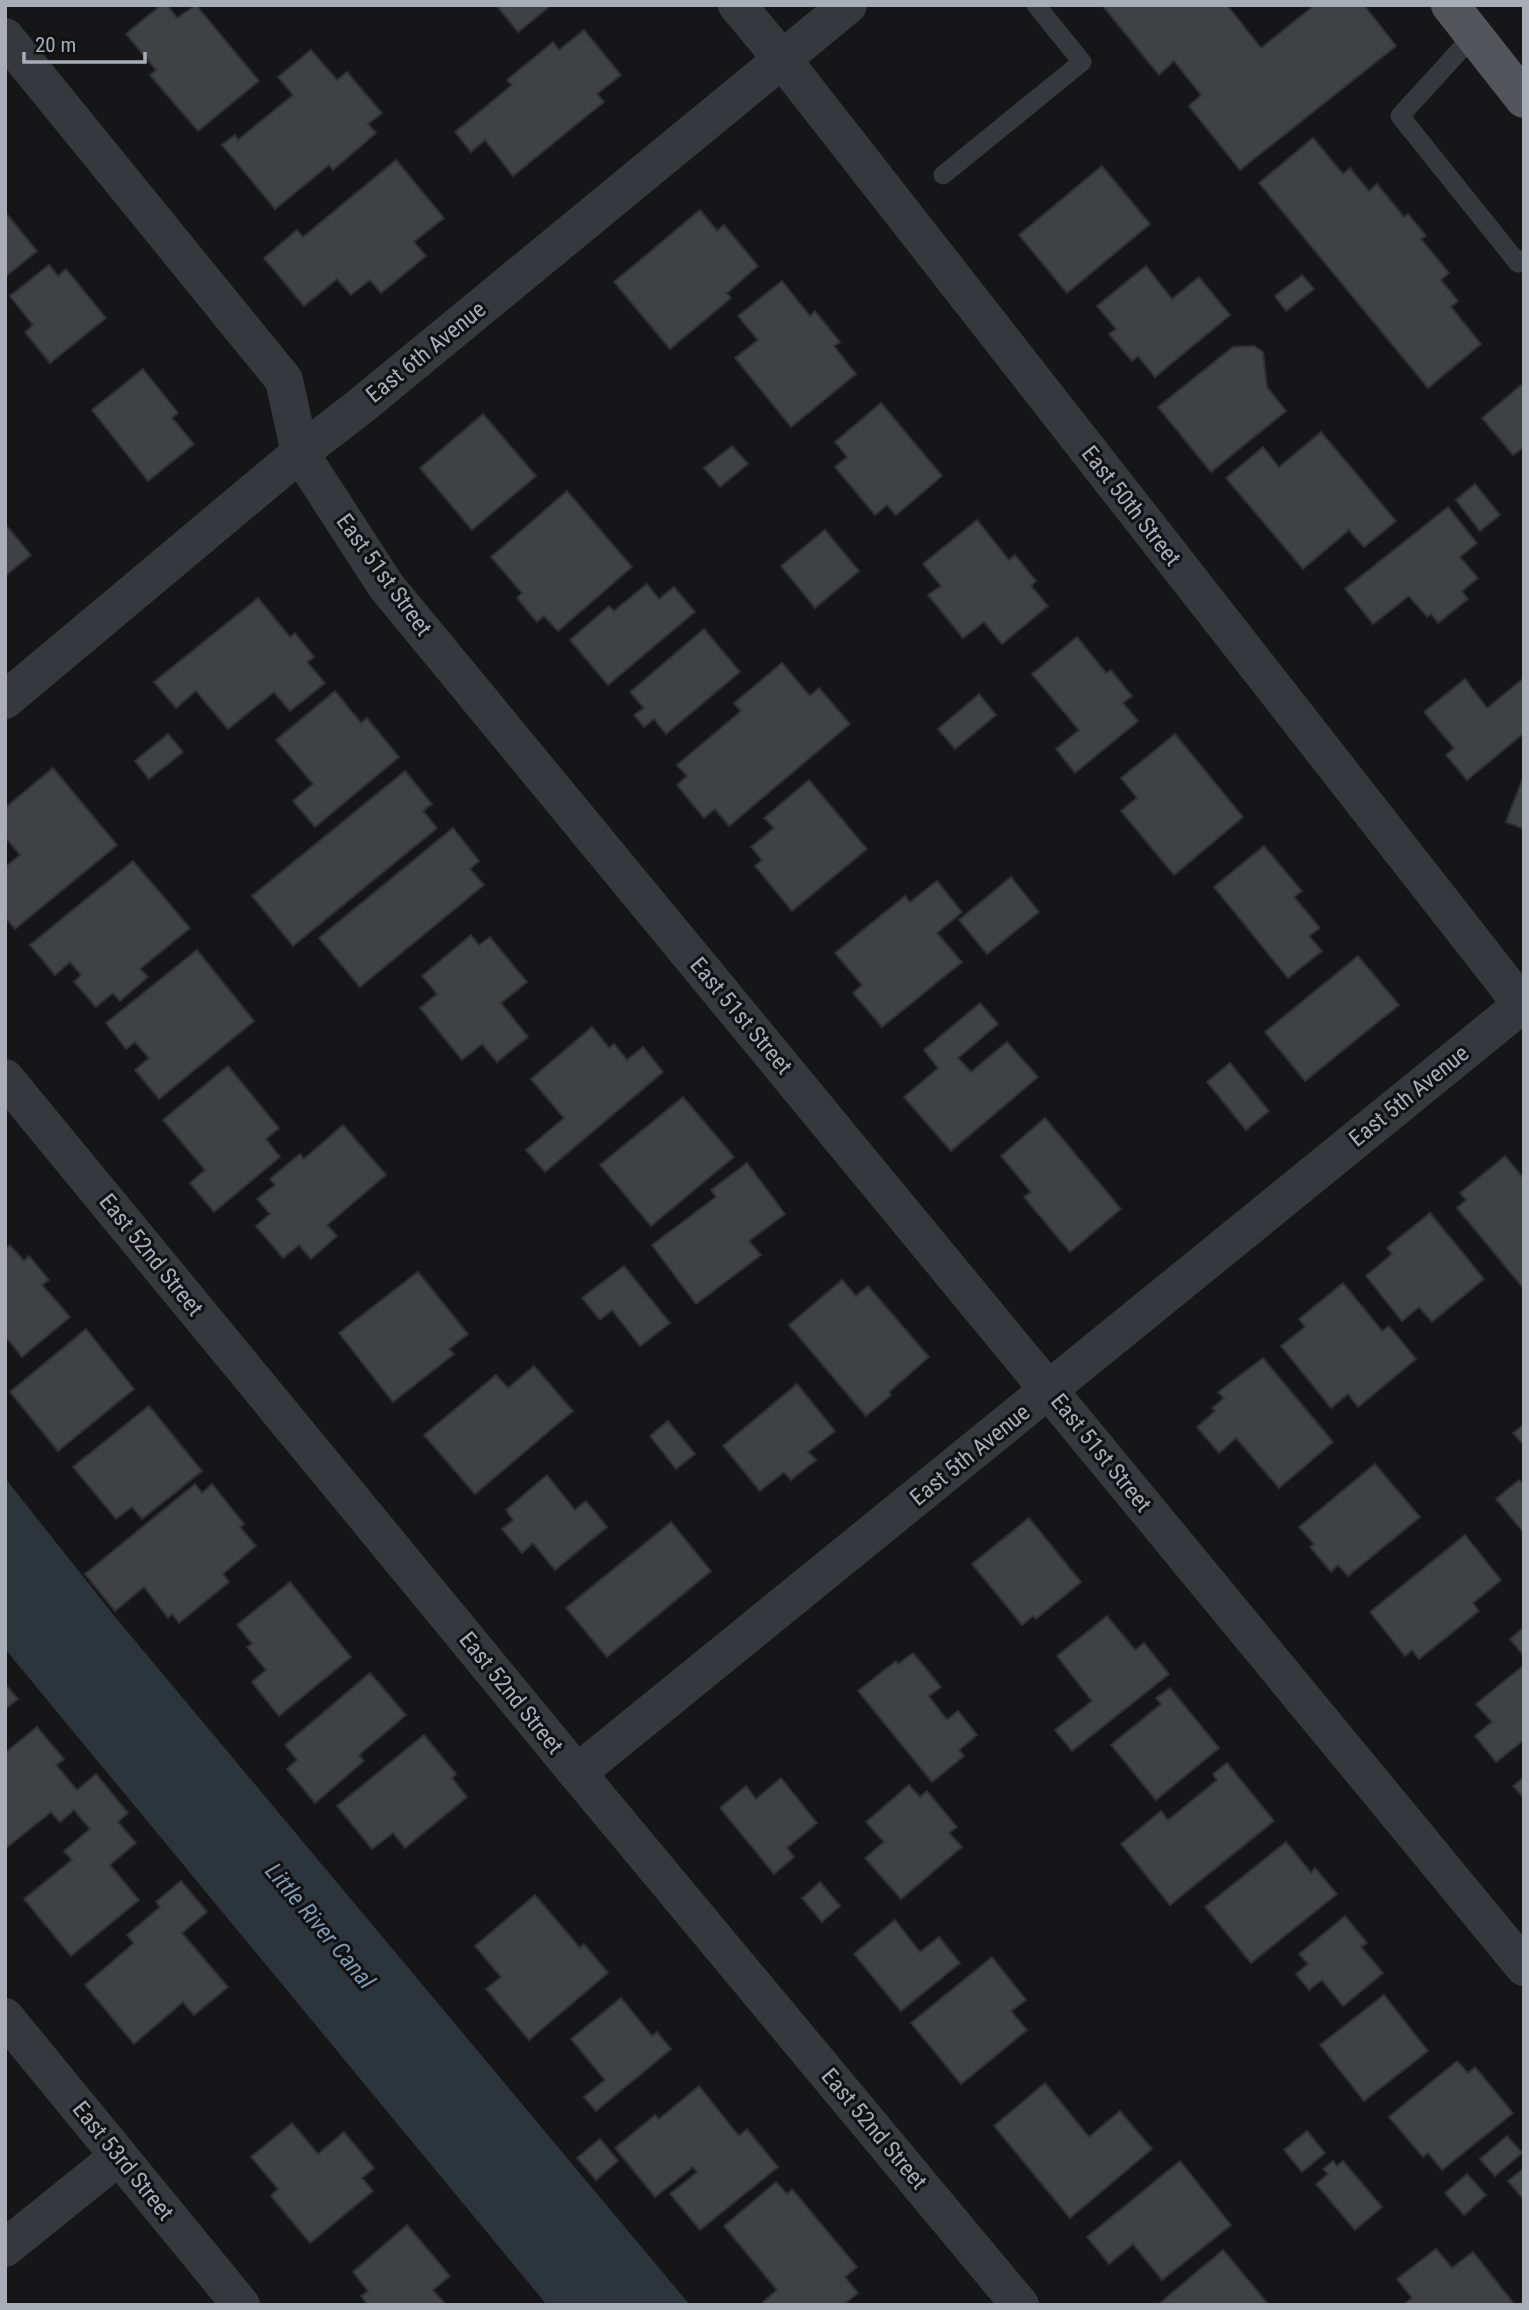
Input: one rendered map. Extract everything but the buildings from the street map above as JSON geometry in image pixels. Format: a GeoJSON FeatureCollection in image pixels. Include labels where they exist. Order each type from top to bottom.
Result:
{"type":"FeatureCollection","features":[{"type":"Feature","properties":{"kind":"main road"},"geometry":{"type":"LineString","coordinates":[[1450,5],[1524,99]]}},
{"type":"Feature","properties":{"kind":"street","name":"East 50th Street"},"geometry":{"type":"LineString","coordinates":[[737,5],[1523,1005]]}},
{"type":"Feature","properties":{"kind":"street","name":"East 6th Avenue"},"geometry":{"type":"LineString","coordinates":[[5,700],[300,453],[848,5]]}},
{"type":"Feature","properties":{"kind":"street","name":"East 51st Street"},"geometry":{"type":"LineString","coordinates":[[5,37],[284,380],[300,453],[386,586],[1524,1967]]}},
{"type":"Feature","properties":{"kind":"street","name":"East 5th Avenue"},"geometry":{"type":"LineString","coordinates":[[577,1773],[1523,1005]]}},
{"type":"Feature","properties":{"kind":"street","name":"East 52nd Street"},"geometry":{"type":"LineString","coordinates":[[5,1078],[577,1773],[1020,2305]]}},
{"type":"Feature","properties":{"kind":"street","name":"East 53rd Street"},"geometry":{"type":"LineString","coordinates":[[5,2018],[241,2305]]}},
{"type":"Feature","properties":{"kind":"street"},"geometry":{"type":"LineString","coordinates":[[5,2248],[119,2156]]}},
{"type":"Feature","properties":{"kind":"lane"},"geometry":{"type":"LineString","coordinates":[[943,175],[1082,62],[1036,5]]}},
{"type":"Feature","properties":{"kind":"lane"},"geometry":{"type":"LineString","coordinates":[[1473,36],[1400,116],[1518,263],[1524,259]]}},
{"type":"Feature","properties":{"kind":"water","name":"Little River Canal"},"geometry":{"type":"Polygon","coordinates":[[[5,1478],[116,1618],[690,2305],[547,2305],[5,1649],[5,1478]]]}}]}
